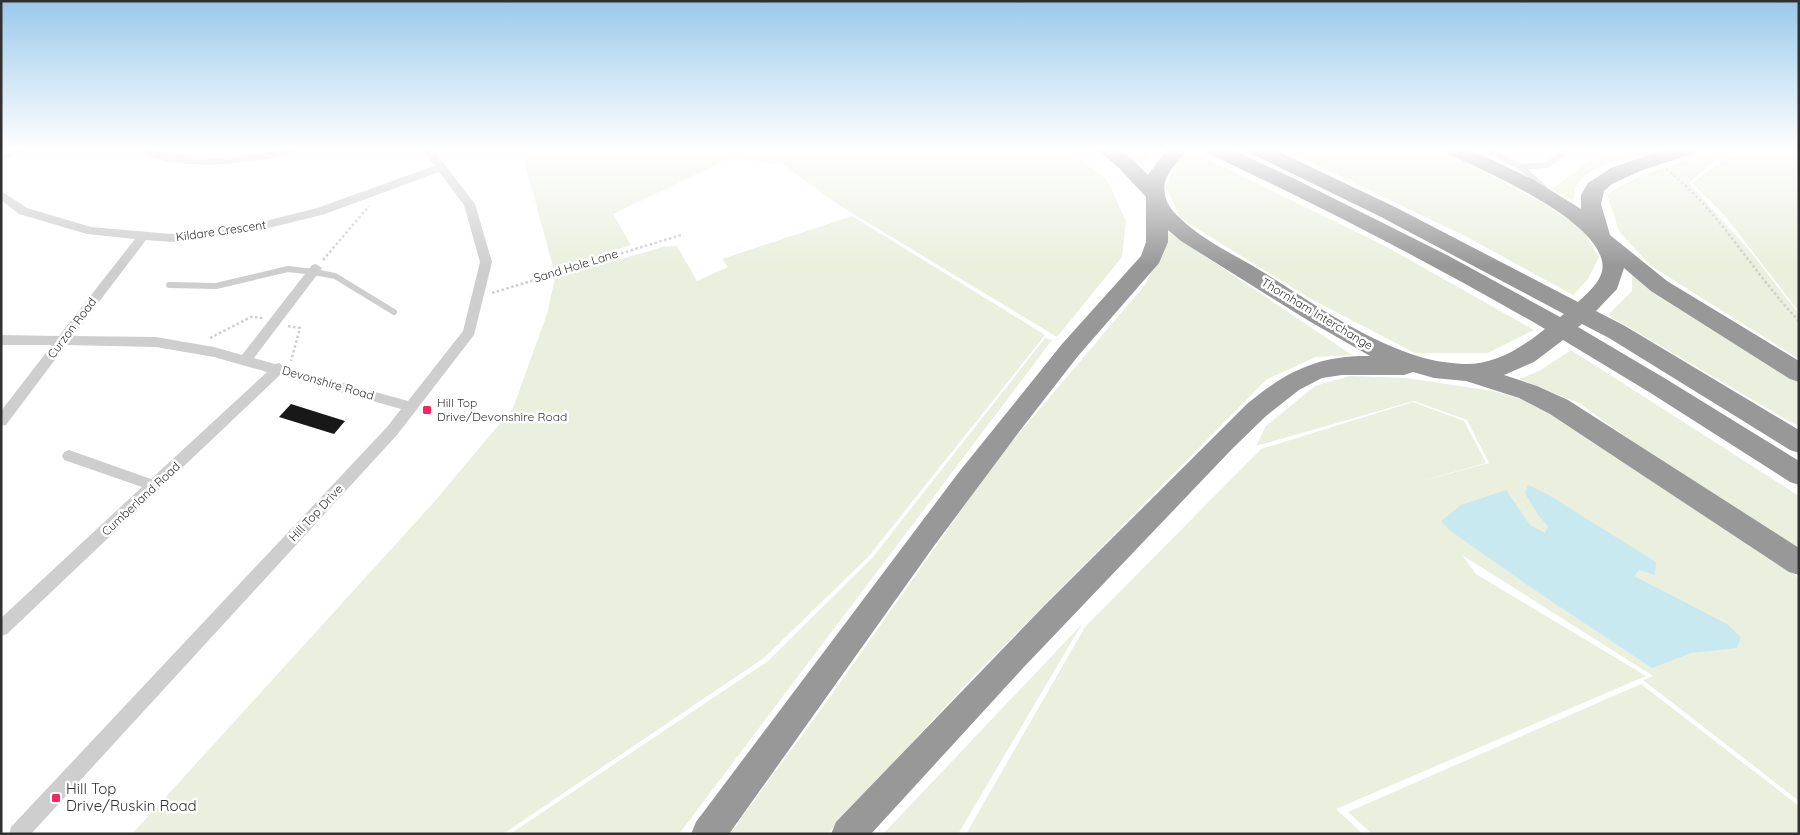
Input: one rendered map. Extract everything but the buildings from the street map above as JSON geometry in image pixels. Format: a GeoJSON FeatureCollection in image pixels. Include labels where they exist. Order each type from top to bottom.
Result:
{"type":"FeatureCollection","features":[{"type":"Feature","properties":{"kind":"highway","name":"Thornham Interchange"},"geometry":{"type":"LineString","coordinates":[[1147,188],[1174,225],[1188,236],[1326,322],[1382,352],[1428,368],[1460,372],[1499,367],[1520,360],[1596,298],[1609,284],[1613,272],[1612,257],[1600,235],[1563,205],[1529,188]]}},
{"type":"Feature","properties":{"kind":"highway"},"geometry":{"type":"LineString","coordinates":[[708,834],[803,707],[906,562],[1060,362],[1151,258],[1157,242],[1156,188]]}},
{"type":"Feature","properties":{"kind":"highway"},"geometry":{"type":"LineString","coordinates":[[1295,188],[1374,225],[1518,304],[1651,382],[1799,475]]}},
{"type":"Feature","properties":{"kind":"highway"},"geometry":{"type":"LineString","coordinates":[[1337,188],[1388,212],[1617,332],[1799,443]]}},
{"type":"Feature","properties":{"kind":"highway"},"geometry":{"type":"LineString","coordinates":[[1594,188],[1591,194],[1592,206],[1600,235],[1659,286],[1799,373]]}},
{"type":"Feature","properties":{"kind":"highway"},"geometry":{"type":"LineString","coordinates":[[848,834],[980,692],[1106,562],[1250,418],[1281,391],[1306,375],[1333,367],[1389,365],[1428,368]]}},
{"type":"Feature","properties":{"kind":"highway"},"geometry":{"type":"LineString","coordinates":[[1460,372],[1520,389],[1559,407],[1799,563]]}},
{"type":"Feature","properties":{"kind":"street","name":"Kildare Crescent"},"geometry":{"type":"LineString","coordinates":[[1,194],[23,211],[92,231],[170,238],[261,226],[321,211],[384,188]]}},
{"type":"Feature","properties":{"kind":"street","name":"Hill Top Drive"},"geometry":{"type":"LineString","coordinates":[[18,834],[386,438],[469,332],[486,262],[469,204],[457,188]]}},
{"type":"Feature","properties":{"kind":"street","name":"Curzon Road"},"geometry":{"type":"LineString","coordinates":[[1,421],[143,236]]}},
{"type":"Feature","properties":{"kind":"street"},"geometry":{"type":"LineString","coordinates":[[245,360],[277,322],[315,270]]}},
{"type":"Feature","properties":{"kind":"street","name":"Devonshire Road"},"geometry":{"type":"LineString","coordinates":[[1,340],[156,342],[245,360],[411,407]]}},
{"type":"Feature","properties":{"kind":"street","name":"Cumberland Road"},"geometry":{"type":"LineString","coordinates":[[1,629],[282,370]]}},
{"type":"Feature","properties":{"kind":"street"},"geometry":{"type":"LineString","coordinates":[[70,456],[155,486]]}},
{"type":"Feature","properties":{"kind":"lane"},"geometry":{"type":"LineString","coordinates":[[1544,188],[1563,205]]}},
{"type":"Feature","properties":{"kind":"lane"},"geometry":{"type":"LineString","coordinates":[[169,285],[216,286],[288,270],[315,270],[335,276],[394,312]]}},
{"type":"Feature","properties":{"kind":"path"},"geometry":{"type":"LineString","coordinates":[[315,270],[384,188]]}},
{"type":"Feature","properties":{"kind":"path"},"geometry":{"type":"LineString","coordinates":[[1688,188],[1734,237],[1784,306],[1799,320]]}},
{"type":"Feature","properties":{"kind":"path"},"geometry":{"type":"LineString","coordinates":[[478,294],[680,235]]}},
{"type":"Feature","properties":{"kind":"path","name":"Sand Hole Lane"},"geometry":{"type":"LineString","coordinates":[[478,294],[671,237]]}},
{"type":"Feature","properties":{"kind":"path"},"geometry":{"type":"LineString","coordinates":[[192,348],[251,316],[300,328],[282,370]]}},
{"type":"Feature","properties":{"kind":"green space"},"geometry":{"type":"Polygon","coordinates":[[[531,188],[668,188],[613,214],[631,245],[554,270],[531,188]]]}},
{"type":"Feature","properties":{"kind":"green space"},"geometry":{"type":"Polygon","coordinates":[[[815,188],[1111,188],[1126,221],[1122,257],[1057,337],[837,204],[815,188]]]}},
{"type":"Feature","properties":{"kind":"green space"},"geometry":{"type":"Polygon","coordinates":[[[1166,188],[1266,188],[1387,247],[1534,330],[1488,353],[1415,353],[1311,299],[1180,218],[1166,188]]]}},
{"type":"Feature","properties":{"kind":"green space"},"geometry":{"type":"Polygon","coordinates":[[[1364,188],[1514,188],[1582,228],[1599,257],[1588,279],[1573,295],[1467,237],[1364,188]]]}},
{"type":"Feature","properties":{"kind":"green space"},"geometry":{"type":"Polygon","coordinates":[[[1576,188],[1573,201],[1552,189],[1576,188]]]}},
{"type":"Feature","properties":{"kind":"green space"},"geometry":{"type":"Polygon","coordinates":[[[1618,188],[1693,188],[1749,250],[1799,314],[1799,359],[1651,266],[1619,231],[1607,194],[1618,188]]]}},
{"type":"Feature","properties":{"kind":"green space"},"geometry":{"type":"Polygon","coordinates":[[[1697,188],[1799,188],[1799,312],[1725,216],[1697,188]]]}},
{"type":"Feature","properties":{"kind":"green space"},"geometry":{"type":"Polygon","coordinates":[[[852,216],[1045,335],[869,556],[764,658],[503,834],[132,834],[434,502],[513,408],[547,314],[555,278],[663,247],[677,246],[697,281],[728,267],[722,259],[852,216]]]}},
{"type":"Feature","properties":{"kind":"green space"},"geometry":{"type":"Polygon","coordinates":[[[1169,232],[1352,355],[1316,357],[1267,379],[972,678],[827,834],[730,834],[832,694],[998,458],[1145,285],[1169,232]]]}},
{"type":"Feature","properties":{"kind":"green space"},"geometry":{"type":"Polygon","coordinates":[[[1632,273],[1799,378],[1799,427],[1608,315],[1632,291],[1632,273]]]}},
{"type":"Feature","properties":{"kind":"green space"},"geometry":{"type":"Polygon","coordinates":[[[1045,338],[1052,340],[679,834],[510,834],[768,661],[873,557],[1045,338]]]}},
{"type":"Feature","properties":{"kind":"green space"},"geometry":{"type":"Polygon","coordinates":[[[1571,350],[1799,496],[1799,551],[1668,467],[1579,403],[1519,379],[1539,371],[1571,350]]]}},
{"type":"Feature","properties":{"kind":"green space"},"geometry":{"type":"Polygon","coordinates":[[[1350,376],[1406,378],[1493,391],[1541,405],[1799,578],[1799,801],[1643,680],[1653,676],[1462,555],[1476,574],[1646,676],[1336,809],[1363,834],[966,834],[1085,627],[1261,449],[1413,402],[1464,421],[1486,463],[1407,485],[1489,463],[1467,420],[1414,401],[1256,446],[1266,426],[1315,386],[1350,376]]]}},
{"type":"Feature","properties":{"kind":"green space"},"geometry":{"type":"Polygon","coordinates":[[[1082,624],[958,834],[883,834],[1082,624]]]}},
{"type":"Feature","properties":{"kind":"green space"},"geometry":{"type":"Polygon","coordinates":[[[1641,684],[1799,806],[1799,834],[1372,834],[1348,812],[1641,684]]]}},
{"type":"Feature","properties":{"kind":"water"},"geometry":{"type":"Polygon","coordinates":[[[1528,485],[1547,494],[1656,562],[1655,575],[1639,570],[1634,576],[1727,624],[1741,637],[1737,648],[1691,653],[1652,668],[1542,595],[1449,530],[1441,521],[1461,505],[1506,490],[1530,525],[1545,533],[1548,526],[1538,515],[1525,493],[1528,485]]]}},
{"type":"Feature","properties":{"kind":"place","name":"Hill Top Drive/Devonshire Road"},"geometry":{"type":"Point","coordinates":[427,410]}},
{"type":"Feature","properties":{"kind":"place","name":"Hill Top Drive/Ruskin Road"},"geometry":{"type":"Point","coordinates":[56,798]}}]}
